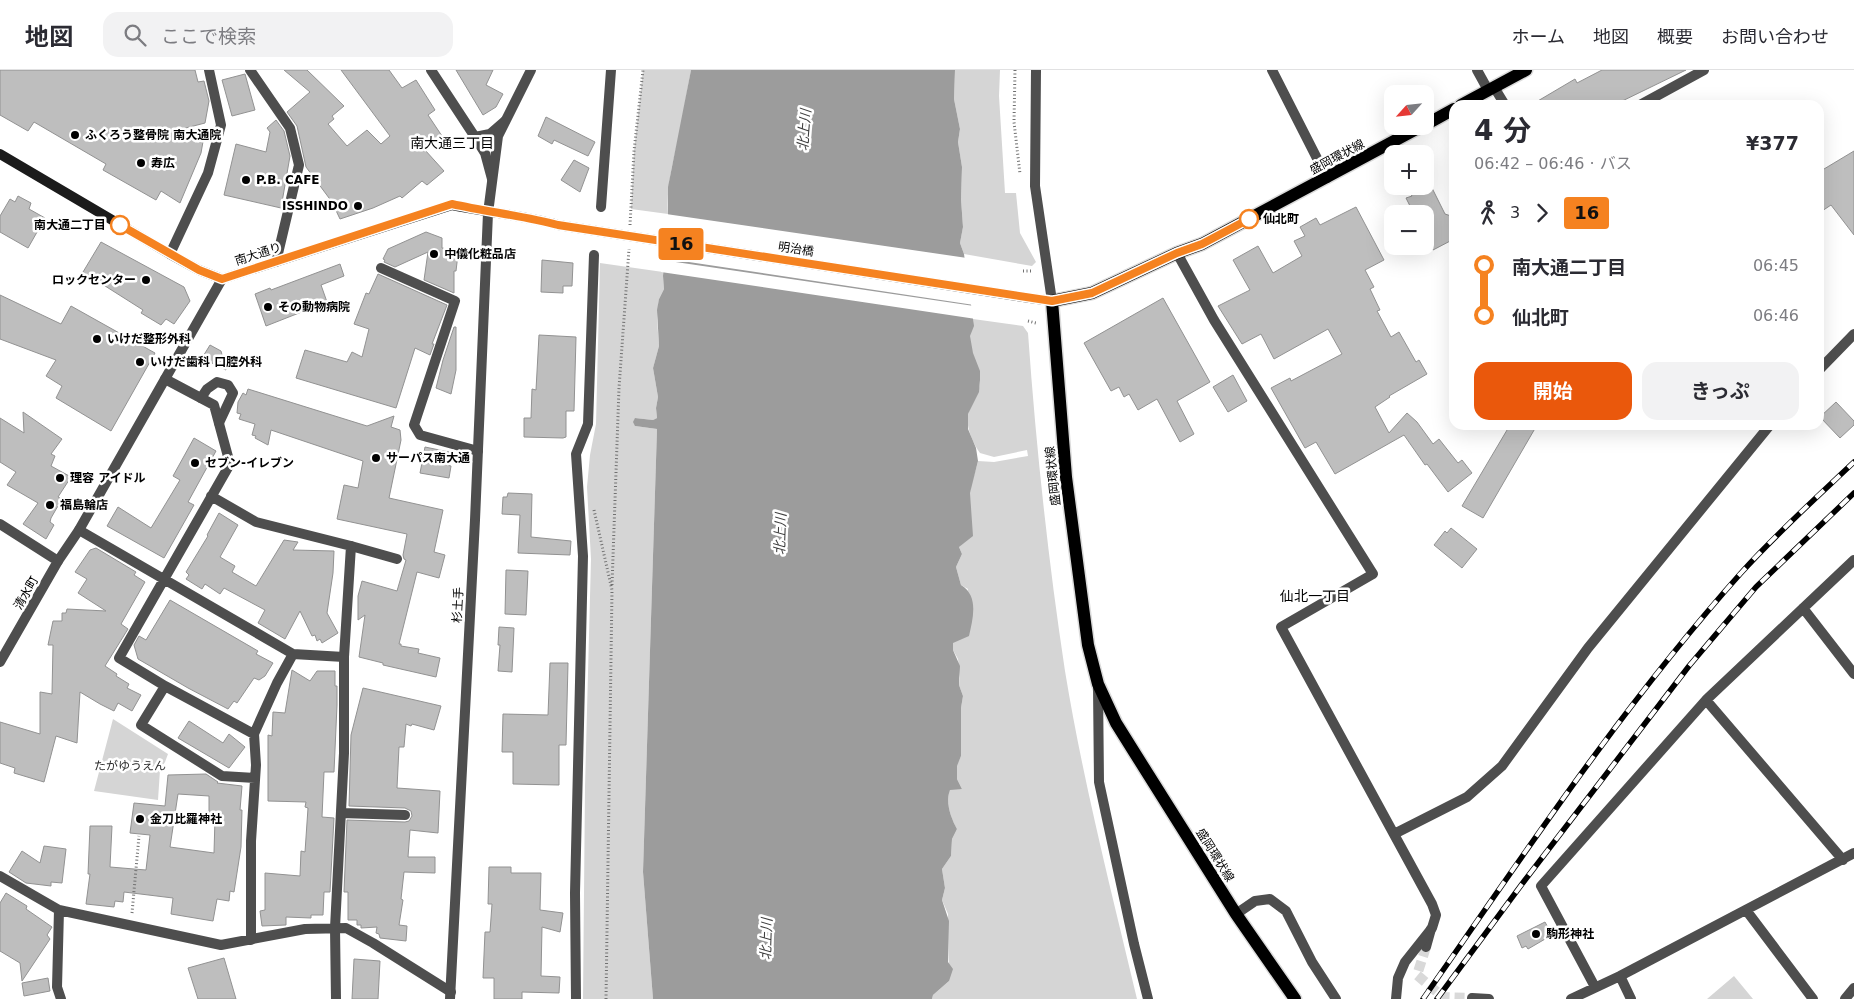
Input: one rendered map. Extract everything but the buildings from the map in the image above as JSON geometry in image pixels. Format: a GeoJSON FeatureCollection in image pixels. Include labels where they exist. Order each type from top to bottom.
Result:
{"type":"FeatureCollection","features":[{"type":"Feature","properties":{"kind":"main road"},"geometry":{"type":"LineString","coordinates":[[1470,100],[1526,70]]}},
{"type":"Feature","properties":{"kind":"main road","name":"盛岡環状線"},"geometry":{"type":"LineString","coordinates":[[1434,119],[1449,112]]}},
{"type":"Feature","properties":{"kind":"main road","name":"盛岡環状線"},"geometry":{"type":"LineString","coordinates":[[1295,999],[1236,914],[1116,723],[1098,684],[1088,645],[1066,477],[1052,301],[1092,293],[1177,253],[1202,244],[1405,135]]}},
{"type":"Feature","properties":{"kind":"main road","name":"南大通り"},"geometry":{"type":"LineString","coordinates":[[0,154],[170,254],[199,270],[222,279],[452,204],[558,225]]}},
{"type":"Feature","properties":{"kind":"main road","name":"明治橋"},"geometry":{"type":"LineString","coordinates":[[558,225],[1052,301]]}},
{"type":"Feature","properties":{"kind":"street"},"geometry":{"type":"LineString","coordinates":[[170,254],[208,173],[221,125],[209,70]]}},
{"type":"Feature","properties":{"kind":"street"},"geometry":{"type":"LineString","coordinates":[[250,70],[290,128],[300,165],[276,262]]}},
{"type":"Feature","properties":{"kind":"street"},"geometry":{"type":"LineString","coordinates":[[431,70],[485,153],[492,180]]}},
{"type":"Feature","properties":{"kind":"street","name":"杉土手"},"geometry":{"type":"LineString","coordinates":[[450,995],[478,451],[488,212],[498,136],[531,70]]}},
{"type":"Feature","properties":{"kind":"street"},"geometry":{"type":"LineString","coordinates":[[600,207],[611,70]]}},
{"type":"Feature","properties":{"kind":"street"},"geometry":{"type":"LineString","coordinates":[[1036,70],[1034,186],[1052,301]]}},
{"type":"Feature","properties":{"kind":"street"},"geometry":{"type":"LineString","coordinates":[[1272,70],[1327,178]]}},
{"type":"Feature","properties":{"kind":"street"},"geometry":{"type":"LineString","coordinates":[[1477,70],[1502,100]]}},
{"type":"Feature","properties":{"kind":"street"},"geometry":{"type":"LineString","coordinates":[[1649,100],[1704,70]]}},
{"type":"Feature","properties":{"kind":"street"},"geometry":{"type":"LineString","coordinates":[[475,137],[490,134],[505,121]]}},
{"type":"Feature","properties":{"kind":"street"},"geometry":{"type":"LineString","coordinates":[[1177,253],[1214,320],[1373,574],[1281,626],[1432,904],[1436,915],[1426,947]]}},
{"type":"Feature","properties":{"kind":"street"},"geometry":{"type":"LineString","coordinates":[[576,999],[575,884],[583,556],[576,454],[588,424],[594,255]]}},
{"type":"Feature","properties":{"kind":"street"},"geometry":{"type":"LineString","coordinates":[[381,268],[455,301],[414,425],[420,435],[478,451]]}},
{"type":"Feature","properties":{"kind":"street","name":"清水町"},"geometry":{"type":"LineString","coordinates":[[0,662],[58,562],[79,530],[222,279]]}},
{"type":"Feature","properties":{"kind":"street"},"geometry":{"type":"LineString","coordinates":[[1824,365],[1854,334]]}},
{"type":"Feature","properties":{"kind":"street"},"geometry":{"type":"LineString","coordinates":[[166,379],[214,405],[230,464],[118,658],[165,686],[254,734]]}},
{"type":"Feature","properties":{"kind":"street"},"geometry":{"type":"LineString","coordinates":[[201,398],[207,389],[217,382],[228,385],[233,393],[219,423]]}},
{"type":"Feature","properties":{"kind":"street"},"geometry":{"type":"LineString","coordinates":[[1394,834],[1467,797],[1502,766],[1588,648],[1766,430]]}},
{"type":"Feature","properties":{"kind":"street"},"geometry":{"type":"LineString","coordinates":[[211,496],[256,522],[397,559]]}},
{"type":"Feature","properties":{"kind":"street"},"geometry":{"type":"LineString","coordinates":[[0,524],[58,562]]}},
{"type":"Feature","properties":{"kind":"street"},"geometry":{"type":"LineString","coordinates":[[79,530],[293,654],[344,657]]}},
{"type":"Feature","properties":{"kind":"street"},"geometry":{"type":"LineString","coordinates":[[336,999],[335,928],[344,753],[344,657],[351,546]]}},
{"type":"Feature","properties":{"kind":"street"},"geometry":{"type":"LineString","coordinates":[[1595,987],[1541,886],[1706,700],[1854,560]]}},
{"type":"Feature","properties":{"kind":"street"},"geometry":{"type":"LineString","coordinates":[[1803,608],[1854,674]]}},
{"type":"Feature","properties":{"kind":"street"},"geometry":{"type":"LineString","coordinates":[[250,940],[251,841],[255,778],[254,734],[277,683],[293,654]]}},
{"type":"Feature","properties":{"kind":"street"},"geometry":{"type":"LineString","coordinates":[[1098,684],[1100,782],[1134,944],[1148,999]]}},
{"type":"Feature","properties":{"kind":"street"},"geometry":{"type":"LineString","coordinates":[[165,686],[141,725],[222,776],[255,778]]}},
{"type":"Feature","properties":{"kind":"street"},"geometry":{"type":"LineString","coordinates":[[1706,700],[1843,860]]}},
{"type":"Feature","properties":{"kind":"street"},"geometry":{"type":"LineString","coordinates":[[341,813],[405,815]]}},
{"type":"Feature","properties":{"kind":"street"},"geometry":{"type":"LineString","coordinates":[[1572,999],[1620,976],[1854,853]]}},
{"type":"Feature","properties":{"kind":"street"},"geometry":{"type":"LineString","coordinates":[[0,876],[59,910],[221,945],[305,929],[346,928],[373,943],[450,995]]}},
{"type":"Feature","properties":{"kind":"street"},"geometry":{"type":"LineString","coordinates":[[1236,914],[1255,901],[1270,899],[1286,911],[1312,962],[1336,999]]}},
{"type":"Feature","properties":{"kind":"street"},"geometry":{"type":"LineString","coordinates":[[59,910],[57,987],[61,999]]}},
{"type":"Feature","properties":{"kind":"street"},"geometry":{"type":"LineString","coordinates":[[1746,910],[1813,999]]}},
{"type":"Feature","properties":{"kind":"street"},"geometry":{"type":"LineString","coordinates":[[1396,999],[1398,978],[1406,962],[1432,928]]}},
{"type":"Feature","properties":{"kind":"street"},"geometry":{"type":"LineString","coordinates":[[1620,976],[1632,999]]}},
{"type":"Feature","properties":{"kind":"street"},"geometry":{"type":"LineString","coordinates":[[1845,999],[1854,988]]}},
{"type":"Feature","properties":{"kind":"street"},"geometry":{"type":"LineString","coordinates":[[1472,998],[1489,999]]}},
{"type":"Feature","properties":{"kind":"path"},"geometry":{"type":"LineString","coordinates":[[630,228],[634,151],[643,70]]}},
{"type":"Feature","properties":{"kind":"path"},"geometry":{"type":"LineString","coordinates":[[606,999],[612,590],[619,388],[629,248]]}},
{"type":"Feature","properties":{"kind":"path"},"geometry":{"type":"LineString","coordinates":[[1023,271],[1032,271]]}},
{"type":"Feature","properties":{"kind":"path"},"geometry":{"type":"LineString","coordinates":[[1028,320],[1036,323]]}},
{"type":"Feature","properties":{"kind":"path"},"geometry":{"type":"LineString","coordinates":[[594,509],[612,590]]}},
{"type":"Feature","properties":{"kind":"path"},"geometry":{"type":"LineString","coordinates":[[131,926],[139,836]]}},
{"type":"Feature","properties":{"kind":"green space"},"geometry":{"type":"Polygon","coordinates":[[[643,70],[691,70],[669,182],[668,214],[631,209],[634,151],[643,70]]]}},
{"type":"Feature","properties":{"kind":"green space"},"geometry":{"type":"Polygon","coordinates":[[[955,70],[1000,70],[999,96],[1005,193],[1016,193],[1020,233],[1036,262],[1032,266],[964,254],[960,243],[963,227],[961,199],[962,167],[958,142],[960,129],[954,99],[955,70]]]}},
{"type":"Feature","properties":{"kind":"green space"},"geometry":{"type":"Polygon","coordinates":[[[600,263],[663,272],[664,289],[659,299],[657,319],[659,346],[653,368],[658,397],[657,418],[653,420],[635,418],[635,426],[657,429],[643,872],[653,999],[583,999],[585,787],[591,559],[587,487],[590,455],[596,424],[600,263]]]}},
{"type":"Feature","properties":{"kind":"green space"},"geometry":{"type":"Polygon","coordinates":[[[973,319],[1023,326],[1028,333],[1043,502],[1065,671],[1089,794],[1137,999],[932,999],[933,995],[949,981],[948,914],[942,900],[945,888],[942,869],[951,856],[952,839],[957,829],[949,810],[948,799],[950,789],[962,789],[957,779],[957,765],[961,756],[961,708],[963,696],[959,685],[958,659],[953,650],[953,642],[968,589],[961,585],[956,567],[962,554],[959,547],[968,528],[969,499],[978,461],[994,462],[1028,456],[1027,450],[994,457],[980,453],[972,440],[967,418],[980,382],[970,343],[973,319]]]}},
{"type":"Feature","properties":{"kind":"green space","name":"たがゆうえん"},"geometry":{"type":"Polygon","coordinates":[[[113,719],[168,754],[160,770],[158,800],[94,791],[113,719]]]}},
{"type":"Feature","properties":{"kind":"green space"},"geometry":{"type":"Polygon","coordinates":[[[1734,976],[1753,999],[1707,999],[1734,976]]]}},
{"type":"Feature","properties":{"kind":"water","name":"北上川"},"geometry":{"type":"Polygon","coordinates":[[[691,70],[955,70],[954,99],[960,129],[958,142],[962,167],[961,199],[963,227],[960,243],[964,254],[974,326],[970,336],[973,353],[980,371],[979,392],[968,414],[968,429],[976,448],[978,461],[970,493],[973,536],[959,547],[962,554],[956,567],[961,585],[970,595],[973,608],[969,636],[953,643],[953,650],[960,666],[959,685],[963,696],[961,708],[961,756],[957,766],[957,779],[962,789],[950,790],[948,800],[949,810],[957,829],[952,839],[951,856],[942,869],[945,888],[942,900],[949,921],[948,962],[953,969],[949,981],[933,995],[932,999],[653,999],[643,872],[657,429],[635,426],[633,422],[635,418],[653,420],[657,418],[658,397],[653,368],[659,346],[657,310],[659,299],[664,289],[663,276],[668,214],[668,187],[691,70]]]}},
{"type":"Feature","properties":{"kind":"pier"},"geometry":{"type":"Polygon","coordinates":[[[666,214],[967,258],[974,305],[662,258],[666,214]]]}},
{"type":"Feature","properties":{"kind":"pier"},"geometry":{"type":"Polygon","coordinates":[[[662,260],[974,306],[976,319],[661,272],[662,260]]]}},
{"type":"Feature","properties":{"kind":"tunnel"},"geometry":{"type":"LineString","coordinates":[[1426,947],[1417,975],[1443,997],[1472,998]]}},
{"type":"Feature","properties":{"kind":"railway"},"geometry":{"type":"LineString","coordinates":[[1423,999],[1537,835],[1656,675],[1754,559],[1796,516],[1854,462]]}},
{"type":"Feature","properties":{"kind":"railway"},"geometry":{"type":"LineString","coordinates":[[1437,999],[1525,880],[1689,666],[1756,587],[1854,493]]}},
{"type":"Feature","properties":{"kind":"bus line","name":"16"},"geometry":{"type":"LineString","coordinates":[[120,225],[199,270],[222,279],[452,204],[558,225],[1052,301],[1092,293],[1177,253],[1202,244],[1249,219]]}},
{"type":"Feature","properties":{"kind":"place","name":"ふくろう整骨院 南大通院"},"geometry":{"type":"Point","coordinates":[75,135]}},
{"type":"Feature","properties":{"kind":"place","name":"寿広"},"geometry":{"type":"Point","coordinates":[141,163]}},
{"type":"Feature","properties":{"kind":"place","name":"P.B. CAFE"},"geometry":{"type":"Point","coordinates":[246,180]}},
{"type":"Feature","properties":{"kind":"place","name":"ISSHINDO"},"geometry":{"type":"Point","coordinates":[358,206]}},
{"type":"Feature","properties":{"kind":"place","name":"仙北町"},"geometry":{"type":"Point","coordinates":[1249,219]}},
{"type":"Feature","properties":{"kind":"place","name":"南大通二丁目"},"geometry":{"type":"Point","coordinates":[120,225]}},
{"type":"Feature","properties":{"kind":"place","name":"中儀化粧品店"},"geometry":{"type":"Point","coordinates":[434,254]}},
{"type":"Feature","properties":{"kind":"place","name":"ロックセンター"},"geometry":{"type":"Point","coordinates":[146,280]}},
{"type":"Feature","properties":{"kind":"place","name":"その動物病院"},"geometry":{"type":"Point","coordinates":[268,307]}},
{"type":"Feature","properties":{"kind":"place","name":"いけだ整形外科"},"geometry":{"type":"Point","coordinates":[97,339]}},
{"type":"Feature","properties":{"kind":"place","name":"いけだ歯科 口腔外科"},"geometry":{"type":"Point","coordinates":[140,362]}},
{"type":"Feature","properties":{"kind":"place","name":"サーパス南大通"},"geometry":{"type":"Point","coordinates":[376,458]}},
{"type":"Feature","properties":{"kind":"place","name":"セブン-イレブン"},"geometry":{"type":"Point","coordinates":[195,463]}},
{"type":"Feature","properties":{"kind":"place","name":"理容 アイドル"},"geometry":{"type":"Point","coordinates":[60,478]}},
{"type":"Feature","properties":{"kind":"place","name":"福島輪店"},"geometry":{"type":"Point","coordinates":[50,505]}},
{"type":"Feature","properties":{"kind":"place","name":"金刀比羅神社"},"geometry":{"type":"Point","coordinates":[140,819]}},
{"type":"Feature","properties":{"kind":"place","name":"駒形神社"},"geometry":{"type":"Point","coordinates":[1536,934]}},
{"type":"Feature","properties":{"kind":"district","name":"南大通三丁目"},"geometry":{"type":"Point","coordinates":[452,143]}},
{"type":"Feature","properties":{"kind":"district","name":"仙北一丁目"},"geometry":{"type":"Point","coordinates":[1315,596]}}]}
